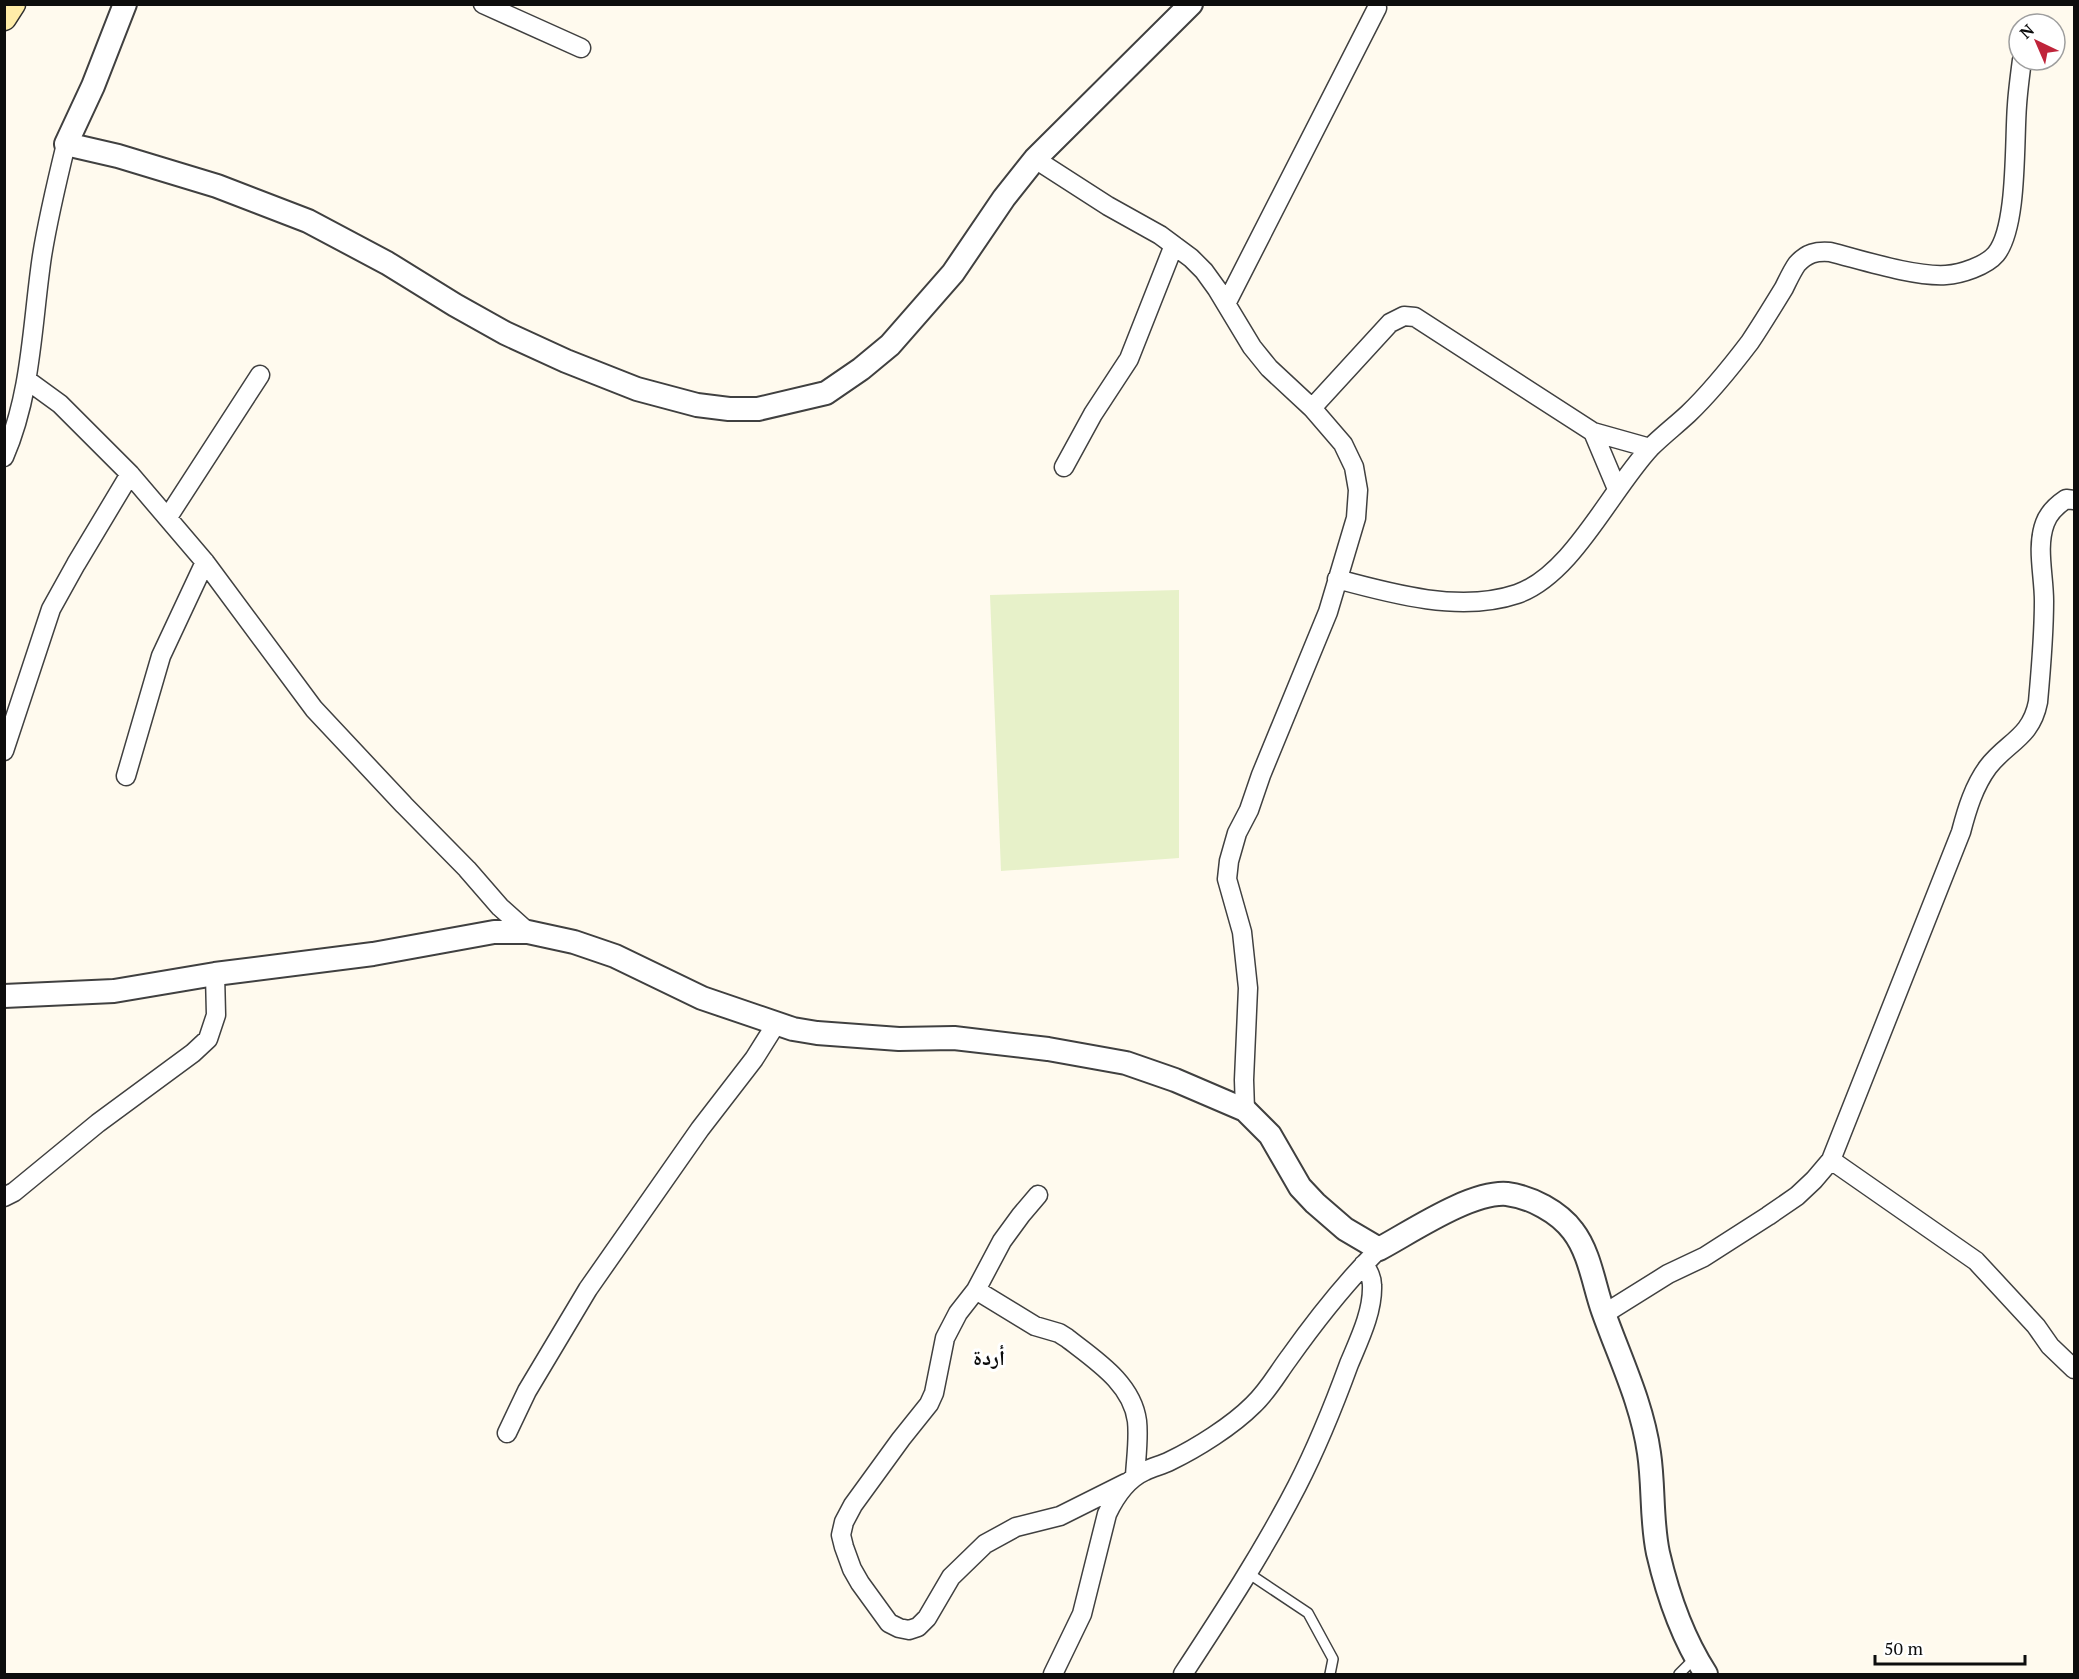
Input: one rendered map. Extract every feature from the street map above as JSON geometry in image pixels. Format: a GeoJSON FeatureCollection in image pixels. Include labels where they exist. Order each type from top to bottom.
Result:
{"type":"FeatureCollection","features":[{"type":"Feature","properties":{"kind":"main road"},"geometry":{"type":"LineString","coordinates":[[4,18],[13,4]]}},
{"type":"Feature","properties":{"kind":"street"},"geometry":{"type":"LineString","coordinates":[[4,457],[13,438],[27,380],[42,257],[66,144],[93,86],[126,4]]}},
{"type":"Feature","properties":{"kind":"street"},"geometry":{"type":"LineString","coordinates":[[483,4],[516,21],[581,48]]}},
{"type":"Feature","properties":{"kind":"street"},"geometry":{"type":"LineString","coordinates":[[66,144],[118,156],[217,186],[298,217],[387,263],[474,316],[566,361],[654,394],[697,405],[729,410],[758,409],[826,393],[890,345],[953,273],[1004,198],[1035,159],[1191,4]]}},
{"type":"Feature","properties":{"kind":"street"},"geometry":{"type":"LineString","coordinates":[[1226,304],[1377,8]]}},
{"type":"Feature","properties":{"kind":"street"},"geometry":{"type":"LineString","coordinates":[[1337,579],[1384,592],[1420,598],[1467,601],[1499,599],[1519,593],[1540,582],[1566,560],[1617,489],[1650,448],[1689,413],[1719,381],[1749,342],[1797,265],[1809,254],[1817,251],[1830,252],[1937,275],[1959,274],[1996,254],[2011,210],[2021,72]]}},
{"type":"Feature","properties":{"kind":"street"},"geometry":{"type":"LineString","coordinates":[[1035,159],[1108,207],[1160,234],[1204,271],[1252,347],[1263,361],[1312,408],[1343,444],[1354,467],[1358,490],[1356,518],[1328,612],[1261,775],[1249,810],[1237,833],[1229,861],[1227,879],[1242,932],[1248,988],[1245,1110]]}},
{"type":"Feature","properties":{"kind":"street"},"geometry":{"type":"LineString","coordinates":[[1064,467],[1093,414],[1129,359],[1174,245]]}},
{"type":"Feature","properties":{"kind":"street"},"geometry":{"type":"LineString","coordinates":[[1312,408],[1390,322],[1404,316],[1415,317],[1593,432],[1650,448]]}},
{"type":"Feature","properties":{"kind":"street"},"geometry":{"type":"LineString","coordinates":[[168,517],[260,375]]}},
{"type":"Feature","properties":{"kind":"street"},"geometry":{"type":"LineString","coordinates":[[27,380],[60,404],[130,474],[205,562],[314,709],[467,869],[500,907],[528,932]]}},
{"type":"Feature","properties":{"kind":"street"},"geometry":{"type":"LineString","coordinates":[[1593,432],[1617,489]]}},
{"type":"Feature","properties":{"kind":"street"},"geometry":{"type":"LineString","coordinates":[[4,751],[51,609],[130,474]]}},
{"type":"Feature","properties":{"kind":"street"},"geometry":{"type":"LineString","coordinates":[[1604,1314],[1668,1274],[1704,1257],[1778,1209],[1814,1180],[1831,1160],[1961,832],[1974,792],[1998,755],[2025,731],[2035,716],[2038,702],[2044,603],[2040,552],[2042,534],[2052,511],[2066,499],[2074,500]]}},
{"type":"Feature","properties":{"kind":"street"},"geometry":{"type":"LineString","coordinates":[[126,776],[161,656],[205,562]]}},
{"type":"Feature","properties":{"kind":"street"},"geometry":{"type":"LineString","coordinates":[[4,996],[114,991],[215,974],[372,954],[494,932],[528,932],[574,942],[615,956],[702,998],[776,1024],[818,1033],[899,1040],[954,1038],[1002,1043],[1126,1063],[1175,1080],[1245,1110],[1270,1135],[1300,1186],[1372,1256],[1372,1288],[1367,1316],[1349,1365],[1296,1486],[1248,1573],[1183,1674]]}},
{"type":"Feature","properties":{"kind":"street"},"geometry":{"type":"LineString","coordinates":[[4,1197],[14,1192],[98,1123],[193,1053],[208,1038],[216,1015],[215,974]]}},
{"type":"Feature","properties":{"kind":"street"},"geometry":{"type":"LineString","coordinates":[[507,1433],[527,1391],[588,1289],[700,1129],[754,1059],[776,1024]]}},
{"type":"Feature","properties":{"kind":"street"},"geometry":{"type":"LineString","coordinates":[[1831,1160],[1976,1262],[2036,1326],[2050,1346],[2074,1368]]}},
{"type":"Feature","properties":{"kind":"street"},"geometry":{"type":"LineString","coordinates":[[1038,1195],[1002,1241],[976,1290],[958,1313],[945,1338],[934,1394],[929,1404],[865,1487],[844,1522],[841,1535],[852,1569],[889,1623],[909,1630],[918,1627],[927,1618],[939,1594],[957,1570],[985,1544],[1003,1533],[1029,1522],[1060,1516],[1170,1461],[1218,1433],[1254,1405],[1331,1303],[1372,1256],[1448,1212],[1490,1195],[1508,1194],[1550,1210],[1573,1230],[1587,1260],[1604,1314],[1634,1388],[1649,1453],[1658,1552],[1677,1620],[1700,1666]]}},
{"type":"Feature","properties":{"kind":"street"},"geometry":{"type":"LineString","coordinates":[[976,1290],[1035,1326],[1059,1333],[1067,1338],[1123,1387],[1133,1404],[1137,1419],[1131,1480],[1107,1514],[1083,1614],[1053,1674]]}},
{"type":"Feature","properties":{"kind":"lane"},"geometry":{"type":"LineString","coordinates":[[1248,1573],[1308,1613],[1333,1659],[1330,1674]]}},
{"type":"Feature","properties":{"kind":"lane"},"geometry":{"type":"LineString","coordinates":[[1679,1674],[1700,1666]]}},
{"type":"Feature","properties":{"kind":"green space"},"geometry":{"type":"Polygon","coordinates":[[[1179,590],[1179,858],[1001,871],[990,595],[1179,590]]]}},
{"type":"Feature","properties":{"kind":"district","name":"أردة"},"geometry":{"type":"Point","coordinates":[989,1358]}}]}
